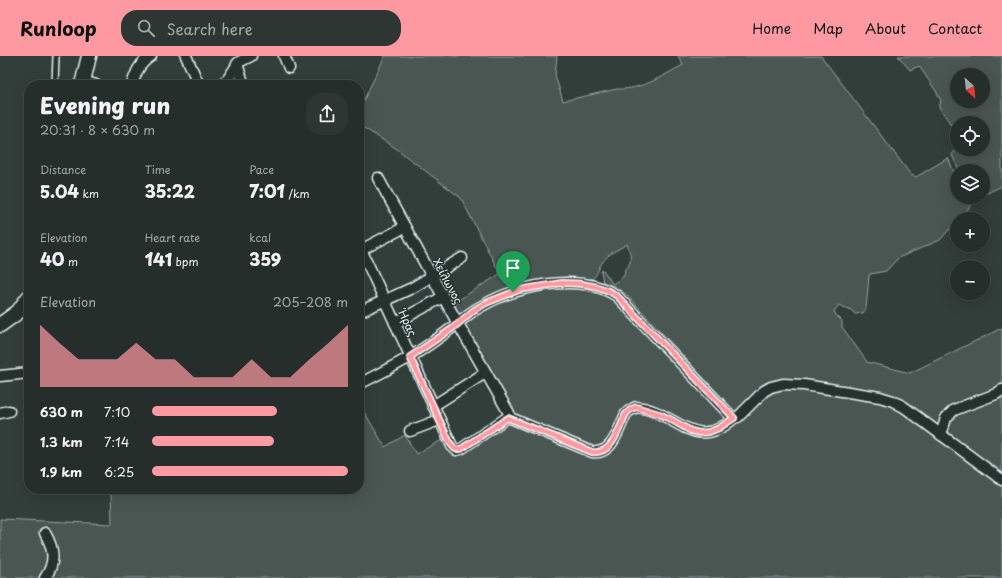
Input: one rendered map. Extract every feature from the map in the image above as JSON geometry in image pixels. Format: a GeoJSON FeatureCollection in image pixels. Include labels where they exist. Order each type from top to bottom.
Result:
{"type":"FeatureCollection","features":[{"type":"Feature","properties":{"kind":"street"},"geometry":{"type":"LineString","coordinates":[[87,80],[89,56]]}},
{"type":"Feature","properties":{"kind":"street"},"geometry":{"type":"LineString","coordinates":[[134,80],[138,67],[151,56]]}},
{"type":"Feature","properties":{"kind":"street"},"geometry":{"type":"LineString","coordinates":[[186,56],[197,80]]}},
{"type":"Feature","properties":{"kind":"street"},"geometry":{"type":"LineString","coordinates":[[227,80],[239,62],[252,56]]}},
{"type":"Feature","properties":{"kind":"street"},"geometry":{"type":"LineString","coordinates":[[284,56],[289,68]]}},
{"type":"Feature","properties":{"kind":"street"},"geometry":{"type":"LineString","coordinates":[[237,64],[242,80]]}},
{"type":"Feature","properties":{"kind":"street","name":"Χείλωνος"},"geometry":{"type":"LineString","coordinates":[[378,178],[509,416]]}},
{"type":"Feature","properties":{"kind":"street"},"geometry":{"type":"LineString","coordinates":[[364,245],[405,228]]}},
{"type":"Feature","properties":{"kind":"street","name":"Ήρας"},"geometry":{"type":"LineString","coordinates":[[364,255],[452,446],[456,450],[459,449],[509,416]]}},
{"type":"Feature","properties":{"kind":"street"},"geometry":{"type":"LineString","coordinates":[[364,310],[412,288],[462,258]]}},
{"type":"Feature","properties":{"kind":"street"},"geometry":{"type":"LineString","coordinates":[[364,381],[410,357],[458,324],[474,310],[486,303],[513,292],[536,286],[569,283],[590,286],[610,292],[623,301],[734,418]]}},
{"type":"Feature","properties":{"kind":"street"},"geometry":{"type":"LineString","coordinates":[[395,323],[443,297]]}},
{"type":"Feature","properties":{"kind":"street"},"geometry":{"type":"LineString","coordinates":[[0,325],[18,312],[24,304]]}},
{"type":"Feature","properties":{"kind":"street"},"geometry":{"type":"LineString","coordinates":[[433,406],[485,373]]}},
{"type":"Feature","properties":{"kind":"street"},"geometry":{"type":"LineString","coordinates":[[0,376],[24,374]]}},
{"type":"Feature","properties":{"kind":"street"},"geometry":{"type":"LineString","coordinates":[[509,416],[597,453],[605,451],[610,446],[626,414],[636,407],[659,414],[691,431],[699,433],[709,432],[738,417],[766,389],[777,385],[788,384],[886,399],[904,407],[1002,480]]}},
{"type":"Feature","properties":{"kind":"street"},"geometry":{"type":"LineString","coordinates":[[941,435],[946,418],[954,410],[1002,390]]}},
{"type":"Feature","properties":{"kind":"street"},"geometry":{"type":"LineString","coordinates":[[410,431],[439,420]]}},
{"type":"Feature","properties":{"kind":"street"},"geometry":{"type":"LineString","coordinates":[[45,533],[53,550],[51,564],[45,578]]}},
{"type":"Feature","properties":{"kind":"lane"},"geometry":{"type":"LineString","coordinates":[[55,80],[56,56]]}},
{"type":"Feature","properties":{"kind":"shaded area"},"geometry":{"type":"Polygon","coordinates":[[[385,56],[557,56],[555,75],[563,101],[643,85],[683,65],[678,56],[821,56],[911,175],[916,177],[948,158],[951,164],[950,204],[972,204],[965,212],[950,212],[950,229],[940,240],[898,258],[886,271],[870,274],[866,309],[863,313],[855,314],[851,310],[839,305],[834,311],[842,321],[842,327],[867,362],[910,373],[1002,328],[1002,385],[987,393],[938,426],[902,400],[889,394],[791,379],[781,380],[766,385],[754,394],[736,413],[627,295],[614,286],[603,282],[601,271],[603,270],[613,284],[624,276],[625,270],[630,261],[630,251],[627,244],[613,252],[604,260],[596,276],[592,279],[565,277],[530,283],[459,316],[456,310],[455,302],[500,274],[461,198],[394,147],[364,128],[364,100],[385,56]]]}},
{"type":"Feature","properties":{"kind":"shaded area"},"geometry":{"type":"Polygon","coordinates":[[[898,56],[1002,56],[1002,186],[990,192],[990,164],[956,164],[952,156],[990,156],[990,116],[950,116],[950,123],[939,107],[941,101],[936,91],[919,66],[910,70],[898,56]]]}},
{"type":"Feature","properties":{"kind":"shaded area"},"geometry":{"type":"Polygon","coordinates":[[[553,287],[590,289],[613,297],[734,423],[740,422],[765,396],[774,391],[789,388],[871,399],[896,406],[1002,484],[1002,578],[0,578],[0,519],[112,524],[111,494],[364,494],[364,411],[385,447],[405,435],[416,454],[444,439],[449,450],[512,420],[464,324],[485,309],[515,295],[553,287]]]}},
{"type":"Feature","properties":{"kind":"shaded area"},"geometry":{"type":"Polygon","coordinates":[[[1002,393],[1002,474],[949,435],[948,428],[957,411],[1002,393]]]}},
{"type":"Feature","properties":{"kind":"route"},"geometry":{"type":"LineString","coordinates":[[569,283],[590,286],[614,294],[623,301],[734,418],[719,428],[709,432],[699,433],[691,431],[659,414],[636,407],[626,414],[610,446],[605,451],[597,453],[508,418],[461,449],[455,449],[450,443],[410,357],[453,328],[480,307],[513,292],[545,285],[569,283]]}}]}
